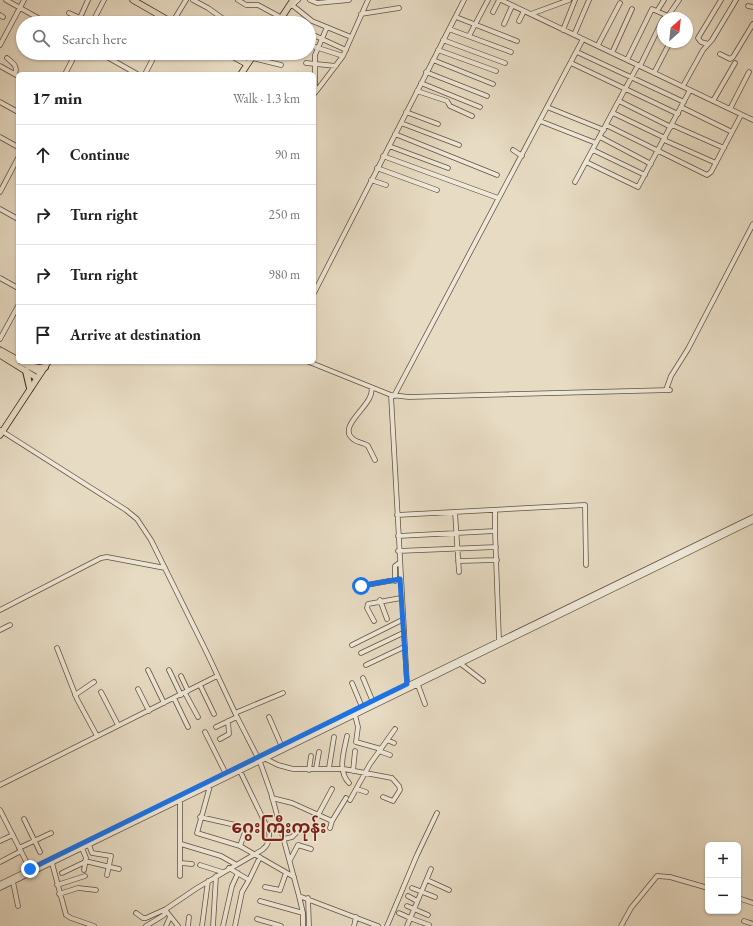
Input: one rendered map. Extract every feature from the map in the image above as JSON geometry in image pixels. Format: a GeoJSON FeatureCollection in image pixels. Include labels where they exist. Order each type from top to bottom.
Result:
{"type":"FeatureCollection","features":[{"type":"Feature","properties":{"kind":"highway"},"geometry":{"type":"LineString","coordinates":[[30,388],[28,368],[39,368],[47,364]]}},
{"type":"Feature","properties":{"kind":"main road"},"geometry":{"type":"LineString","coordinates":[[133,0],[161,16]]}},
{"type":"Feature","properties":{"kind":"main road"},"geometry":{"type":"LineString","coordinates":[[284,16],[291,5]]}},
{"type":"Feature","properties":{"kind":"main road"},"geometry":{"type":"LineString","coordinates":[[240,60],[247,64]]}},
{"type":"Feature","properties":{"kind":"main road"},"geometry":{"type":"LineString","coordinates":[[242,72],[250,60]]}},
{"type":"Feature","properties":{"kind":"main road"},"geometry":{"type":"LineString","coordinates":[[0,350],[4,355],[16,362]]}},
{"type":"Feature","properties":{"kind":"main road"},"geometry":{"type":"LineString","coordinates":[[4,355],[16,359]]}},
{"type":"Feature","properties":{"kind":"main road"},"geometry":{"type":"LineString","coordinates":[[21,364],[41,373]]}},
{"type":"Feature","properties":{"kind":"main road"},"geometry":{"type":"LineString","coordinates":[[24,364],[37,378]]}},
{"type":"Feature","properties":{"kind":"main road"},"geometry":{"type":"LineString","coordinates":[[1,432],[47,364]]}},
{"type":"Feature","properties":{"kind":"street"},"geometry":{"type":"LineString","coordinates":[[6,0],[34,16]]}},
{"type":"Feature","properties":{"kind":"street"},"geometry":{"type":"LineString","coordinates":[[0,46],[24,1],[18,0]]}},
{"type":"Feature","properties":{"kind":"street"},"geometry":{"type":"LineString","coordinates":[[80,16],[88,0]]}},
{"type":"Feature","properties":{"kind":"street"},"geometry":{"type":"LineString","coordinates":[[96,16],[104,0]]}},
{"type":"Feature","properties":{"kind":"street"},"geometry":{"type":"LineString","coordinates":[[177,16],[186,0]]}},
{"type":"Feature","properties":{"kind":"street"},"geometry":{"type":"LineString","coordinates":[[193,0],[219,16]]}},
{"type":"Feature","properties":{"kind":"street"},"geometry":{"type":"LineString","coordinates":[[238,0],[246,5],[258,5],[274,16]]}},
{"type":"Feature","properties":{"kind":"street"},"geometry":{"type":"LineString","coordinates":[[298,0],[291,5],[304,16]]}},
{"type":"Feature","properties":{"kind":"street"},"geometry":{"type":"LineString","coordinates":[[310,0],[317,3],[349,0]]}},
{"type":"Feature","properties":{"kind":"street"},"geometry":{"type":"LineString","coordinates":[[316,88],[343,56],[368,0]]}},
{"type":"Feature","properties":{"kind":"street"},"geometry":{"type":"LineString","coordinates":[[316,289],[394,134],[464,0]]}},
{"type":"Feature","properties":{"kind":"street"},"geometry":{"type":"LineString","coordinates":[[469,36],[488,0]]}},
{"type":"Feature","properties":{"kind":"street"},"geometry":{"type":"LineString","coordinates":[[493,12],[500,0],[598,45],[753,120]]}},
{"type":"Feature","properties":{"kind":"street"},"geometry":{"type":"LineString","coordinates":[[555,5],[557,0]]}},
{"type":"Feature","properties":{"kind":"street"},"geometry":{"type":"LineString","coordinates":[[531,14],[569,0]]}},
{"type":"Feature","properties":{"kind":"street"},"geometry":{"type":"LineString","coordinates":[[563,30],[575,0]]}},
{"type":"Feature","properties":{"kind":"street"},"geometry":{"type":"LineString","coordinates":[[574,35],[589,0]]}},
{"type":"Feature","properties":{"kind":"street"},"geometry":{"type":"LineString","coordinates":[[627,60],[652,8],[657,11],[664,0]]}},
{"type":"Feature","properties":{"kind":"street"},"geometry":{"type":"LineString","coordinates":[[671,12],[679,0]]}},
{"type":"Feature","properties":{"kind":"street"},"geometry":{"type":"LineString","coordinates":[[708,44],[701,42],[698,38],[721,0]]}},
{"type":"Feature","properties":{"kind":"street"},"geometry":{"type":"LineString","coordinates":[[683,86],[736,0]]}},
{"type":"Feature","properties":{"kind":"street"},"geometry":{"type":"LineString","coordinates":[[598,45],[620,3]]}},
{"type":"Feature","properties":{"kind":"street"},"geometry":{"type":"LineString","coordinates":[[504,24],[512,6]]}},
{"type":"Feature","properties":{"kind":"street"},"geometry":{"type":"LineString","coordinates":[[748,6],[753,7]]}},
{"type":"Feature","properties":{"kind":"street"},"geometry":{"type":"LineString","coordinates":[[361,14],[399,8]]}},
{"type":"Feature","properties":{"kind":"street"},"geometry":{"type":"LineString","coordinates":[[612,53],[632,9]]}},
{"type":"Feature","properties":{"kind":"street"},"geometry":{"type":"LineString","coordinates":[[519,21],[524,11]]}},
{"type":"Feature","properties":{"kind":"street"},"geometry":{"type":"LineString","coordinates":[[69,13],[74,16]]}},
{"type":"Feature","properties":{"kind":"street"},"geometry":{"type":"LineString","coordinates":[[456,17],[517,41]]}},
{"type":"Feature","properties":{"kind":"street"},"geometry":{"type":"LineString","coordinates":[[316,22],[351,37]]}},
{"type":"Feature","properties":{"kind":"street"},"geometry":{"type":"LineString","coordinates":[[720,54],[730,59],[733,57],[753,24]]}},
{"type":"Feature","properties":{"kind":"street"},"geometry":{"type":"LineString","coordinates":[[316,56],[317,48],[327,27]]}},
{"type":"Feature","properties":{"kind":"street"},"geometry":{"type":"LineString","coordinates":[[449,29],[511,52]]}},
{"type":"Feature","properties":{"kind":"street"},"geometry":{"type":"LineString","coordinates":[[575,182],[657,31]]}},
{"type":"Feature","properties":{"kind":"street"},"geometry":{"type":"LineString","coordinates":[[316,36],[346,50]]}},
{"type":"Feature","properties":{"kind":"street"},"geometry":{"type":"LineString","coordinates":[[407,684],[396,515],[393,395],[522,156],[583,39]]}},
{"type":"Feature","properties":{"kind":"street"},"geometry":{"type":"LineString","coordinates":[[443,40],[506,63]]}},
{"type":"Feature","properties":{"kind":"street"},"geometry":{"type":"LineString","coordinates":[[317,48],[343,56]]}},
{"type":"Feature","properties":{"kind":"street"},"geometry":{"type":"LineString","coordinates":[[654,73],[667,48]]}},
{"type":"Feature","properties":{"kind":"street"},"geometry":{"type":"LineString","coordinates":[[438,50],[496,71]]}},
{"type":"Feature","properties":{"kind":"street"},"geometry":{"type":"LineString","coordinates":[[577,52],[684,102]]}},
{"type":"Feature","properties":{"kind":"street"},"geometry":{"type":"LineString","coordinates":[[0,66],[16,75],[16,68],[14,64],[7,58]]}},
{"type":"Feature","properties":{"kind":"street"},"geometry":{"type":"LineString","coordinates":[[66,72],[72,60]]}},
{"type":"Feature","properties":{"kind":"street"},"geometry":{"type":"LineString","coordinates":[[112,60],[133,72]]}},
{"type":"Feature","properties":{"kind":"street"},"geometry":{"type":"LineString","coordinates":[[146,72],[152,60]]}},
{"type":"Feature","properties":{"kind":"street"},"geometry":{"type":"LineString","coordinates":[[265,60],[281,65]]}},
{"type":"Feature","properties":{"kind":"street"},"geometry":{"type":"LineString","coordinates":[[315,72],[316,60]]}},
{"type":"Feature","properties":{"kind":"street"},"geometry":{"type":"LineString","coordinates":[[433,60],[493,84]]}},
{"type":"Feature","properties":{"kind":"street"},"geometry":{"type":"LineString","coordinates":[[306,63],[336,66]]}},
{"type":"Feature","properties":{"kind":"street"},"geometry":{"type":"LineString","coordinates":[[571,63],[678,114]]}},
{"type":"Feature","properties":{"kind":"street"},"geometry":{"type":"LineString","coordinates":[[713,101],[735,63]]}},
{"type":"Feature","properties":{"kind":"street"},"geometry":{"type":"LineString","coordinates":[[426,72],[487,96]]}},
{"type":"Feature","properties":{"kind":"street"},"geometry":{"type":"LineString","coordinates":[[730,109],[749,72]]}},
{"type":"Feature","properties":{"kind":"street"},"geometry":{"type":"LineString","coordinates":[[421,83],[480,107]]}},
{"type":"Feature","properties":{"kind":"street"},"geometry":{"type":"LineString","coordinates":[[586,162],[638,187],[690,90]]}},
{"type":"Feature","properties":{"kind":"street"},"geometry":{"type":"LineString","coordinates":[[417,91],[447,101],[450,106],[472,116]]}},
{"type":"Feature","properties":{"kind":"street"},"geometry":{"type":"LineString","coordinates":[[618,101],[671,126],[724,148]]}},
{"type":"Feature","properties":{"kind":"street"},"geometry":{"type":"LineString","coordinates":[[0,102],[16,111]]}},
{"type":"Feature","properties":{"kind":"street"},"geometry":{"type":"LineString","coordinates":[[681,107],[732,132]]}},
{"type":"Feature","properties":{"kind":"street"},"geometry":{"type":"LineString","coordinates":[[547,108],[604,130]]}},
{"type":"Feature","properties":{"kind":"street"},"geometry":{"type":"LineString","coordinates":[[406,112],[438,124]]}},
{"type":"Feature","properties":{"kind":"street"},"geometry":{"type":"LineString","coordinates":[[612,113],[716,163]]}},
{"type":"Feature","properties":{"kind":"street"},"geometry":{"type":"LineString","coordinates":[[606,125],[658,152],[709,175],[741,115]]}},
{"type":"Feature","properties":{"kind":"street"},"geometry":{"type":"LineString","coordinates":[[540,121],[596,143]]}},
{"type":"Feature","properties":{"kind":"street"},"geometry":{"type":"LineString","coordinates":[[400,123],[459,145]]}},
{"type":"Feature","properties":{"kind":"street"},"geometry":{"type":"LineString","coordinates":[[394,134],[497,175]]}},
{"type":"Feature","properties":{"kind":"street"},"geometry":{"type":"LineString","coordinates":[[0,137],[16,146]]}},
{"type":"Feature","properties":{"kind":"street"},"geometry":{"type":"LineString","coordinates":[[600,137],[651,164]]}},
{"type":"Feature","properties":{"kind":"street"},"geometry":{"type":"LineString","coordinates":[[389,146],[448,168]]}},
{"type":"Feature","properties":{"kind":"street"},"geometry":{"type":"LineString","coordinates":[[513,150],[522,156]]}},
{"type":"Feature","properties":{"kind":"street"},"geometry":{"type":"LineString","coordinates":[[593,150],[645,175]]}},
{"type":"Feature","properties":{"kind":"street"},"geometry":{"type":"LineString","coordinates":[[383,156],[498,198]]}},
{"type":"Feature","properties":{"kind":"street"},"geometry":{"type":"LineString","coordinates":[[0,192],[16,162]]}},
{"type":"Feature","properties":{"kind":"street"},"geometry":{"type":"LineString","coordinates":[[377,168],[437,190]]}},
{"type":"Feature","properties":{"kind":"street"},"geometry":{"type":"LineString","coordinates":[[371,180],[386,186]]}},
{"type":"Feature","properties":{"kind":"street"},"geometry":{"type":"LineString","coordinates":[[0,209],[16,218]]}},
{"type":"Feature","properties":{"kind":"street"},"geometry":{"type":"LineString","coordinates":[[314,364],[393,395],[416,397],[668,390],[671,376],[688,349],[753,224]]}},
{"type":"Feature","properties":{"kind":"street"},"geometry":{"type":"LineString","coordinates":[[0,278],[16,287]]}},
{"type":"Feature","properties":{"kind":"street"},"geometry":{"type":"LineString","coordinates":[[0,339],[16,310]]}},
{"type":"Feature","properties":{"kind":"street"},"geometry":{"type":"LineString","coordinates":[[371,387],[372,395],[353,420],[349,428],[349,432],[352,439],[368,446],[375,460]]}},
{"type":"Feature","properties":{"kind":"street"},"geometry":{"type":"LineString","coordinates":[[1,432],[133,515],[151,540],[259,760],[290,860],[304,913],[303,926]]}},
{"type":"Feature","properties":{"kind":"street"},"geometry":{"type":"LineString","coordinates":[[396,515],[585,505],[586,565]]}},
{"type":"Feature","properties":{"kind":"street"},"geometry":{"type":"LineString","coordinates":[[494,510],[499,640]]}},
{"type":"Feature","properties":{"kind":"street"},"geometry":{"type":"LineString","coordinates":[[455,512],[459,572]]}},
{"type":"Feature","properties":{"kind":"street"},"geometry":{"type":"LineString","coordinates":[[1,882],[89,845],[180,800],[226,774],[259,760],[266,759],[344,719],[407,684],[753,517]]}},
{"type":"Feature","properties":{"kind":"street"},"geometry":{"type":"LineString","coordinates":[[53,861],[194,792],[210,786],[282,747],[418,685],[753,521]]}},
{"type":"Feature","properties":{"kind":"street"},"geometry":{"type":"LineString","coordinates":[[398,536],[495,531]]}},
{"type":"Feature","properties":{"kind":"street"},"geometry":{"type":"LineString","coordinates":[[398,552],[496,547]]}},
{"type":"Feature","properties":{"kind":"street"},"geometry":{"type":"LineString","coordinates":[[0,610],[101,558],[107,557],[165,568]]}},
{"type":"Feature","properties":{"kind":"street"},"geometry":{"type":"LineString","coordinates":[[458,562],[497,560]]}},
{"type":"Feature","properties":{"kind":"street"},"geometry":{"type":"LineString","coordinates":[[395,581],[395,566],[399,563]]}},
{"type":"Feature","properties":{"kind":"street"},"geometry":{"type":"LineString","coordinates":[[361,586],[400,579]]}},
{"type":"Feature","properties":{"kind":"street"},"geometry":{"type":"LineString","coordinates":[[374,621],[367,605],[380,600],[401,598]]}},
{"type":"Feature","properties":{"kind":"street"},"geometry":{"type":"LineString","coordinates":[[380,600],[387,619]]}},
{"type":"Feature","properties":{"kind":"street"},"geometry":{"type":"LineString","coordinates":[[352,645],[402,620]]}},
{"type":"Feature","properties":{"kind":"street"},"geometry":{"type":"LineString","coordinates":[[0,630],[10,625]]}},
{"type":"Feature","properties":{"kind":"street"},"geometry":{"type":"LineString","coordinates":[[361,654],[403,633]]}},
{"type":"Feature","properties":{"kind":"street"},"geometry":{"type":"LineString","coordinates":[[57,648],[75,695],[97,736]]}},
{"type":"Feature","properties":{"kind":"street"},"geometry":{"type":"LineString","coordinates":[[366,665],[404,648]]}},
{"type":"Feature","properties":{"kind":"street"},"geometry":{"type":"LineString","coordinates":[[461,664],[483,681]]}},
{"type":"Feature","properties":{"kind":"street"},"geometry":{"type":"LineString","coordinates":[[148,670],[164,703]]}},
{"type":"Feature","properties":{"kind":"street"},"geometry":{"type":"LineString","coordinates":[[169,670],[198,717]]}},
{"type":"Feature","properties":{"kind":"street"},"geometry":{"type":"LineString","coordinates":[[181,676],[184,693]]}},
{"type":"Feature","properties":{"kind":"street"},"geometry":{"type":"LineString","coordinates":[[0,785],[217,676]]}},
{"type":"Feature","properties":{"kind":"street"},"geometry":{"type":"LineString","coordinates":[[363,678],[373,702]]}},
{"type":"Feature","properties":{"kind":"street"},"geometry":{"type":"LineString","coordinates":[[75,695],[94,682]]}},
{"type":"Feature","properties":{"kind":"street"},"geometry":{"type":"LineString","coordinates":[[352,683],[362,708]]}},
{"type":"Feature","properties":{"kind":"street"},"geometry":{"type":"LineString","coordinates":[[200,685],[214,714]]}},
{"type":"Feature","properties":{"kind":"street"},"geometry":{"type":"LineString","coordinates":[[418,685],[425,704]]}},
{"type":"Feature","properties":{"kind":"street"},"geometry":{"type":"LineString","coordinates":[[138,689],[149,711]]}},
{"type":"Feature","properties":{"kind":"street"},"geometry":{"type":"LineString","coordinates":[[101,692],[118,725]]}},
{"type":"Feature","properties":{"kind":"street"},"geometry":{"type":"LineString","coordinates":[[216,727],[236,715],[283,694]]}},
{"type":"Feature","properties":{"kind":"street"},"geometry":{"type":"LineString","coordinates":[[174,698],[188,727]]}},
{"type":"Feature","properties":{"kind":"street"},"geometry":{"type":"LineString","coordinates":[[355,715],[358,728],[356,742],[390,754]]}},
{"type":"Feature","properties":{"kind":"street"},"geometry":{"type":"LineString","coordinates":[[268,717],[282,747]]}},
{"type":"Feature","properties":{"kind":"street"},"geometry":{"type":"LineString","coordinates":[[220,739],[229,734],[228,721]]}},
{"type":"Feature","properties":{"kind":"street"},"geometry":{"type":"LineString","coordinates":[[330,828],[332,821],[357,789],[380,750],[395,729]]}},
{"type":"Feature","properties":{"kind":"street"},"geometry":{"type":"LineString","coordinates":[[205,732],[226,774]]}},
{"type":"Feature","properties":{"kind":"street"},"geometry":{"type":"LineString","coordinates":[[347,736],[342,769],[343,776],[349,783]]}},
{"type":"Feature","properties":{"kind":"street"},"geometry":{"type":"LineString","coordinates":[[329,768],[334,737]]}},
{"type":"Feature","properties":{"kind":"street"},"geometry":{"type":"LineString","coordinates":[[387,740],[394,743]]}},
{"type":"Feature","properties":{"kind":"street"},"geometry":{"type":"LineString","coordinates":[[353,771],[355,750]]}},
{"type":"Feature","properties":{"kind":"street"},"geometry":{"type":"LineString","coordinates":[[316,769],[319,752]]}},
{"type":"Feature","properties":{"kind":"street"},"geometry":{"type":"LineString","coordinates":[[309,770],[311,756]]}},
{"type":"Feature","properties":{"kind":"street"},"geometry":{"type":"LineString","coordinates":[[266,759],[283,767],[309,770],[329,768],[342,769],[365,774],[389,776],[398,783],[400,790],[394,802],[383,797]]}},
{"type":"Feature","properties":{"kind":"street"},"geometry":{"type":"LineString","coordinates":[[136,913],[146,918],[166,910],[222,872],[265,848],[270,837],[269,831],[240,771]]}},
{"type":"Feature","properties":{"kind":"street"},"geometry":{"type":"LineString","coordinates":[[210,786],[197,829],[199,834],[240,846],[294,878]]}},
{"type":"Feature","properties":{"kind":"street"},"geometry":{"type":"LineString","coordinates":[[318,815],[332,789]]}},
{"type":"Feature","properties":{"kind":"street"},"geometry":{"type":"LineString","coordinates":[[357,789],[366,792]]}},
{"type":"Feature","properties":{"kind":"street"},"geometry":{"type":"LineString","coordinates":[[272,798],[292,803],[332,821]]}},
{"type":"Feature","properties":{"kind":"street"},"geometry":{"type":"LineString","coordinates":[[180,800],[180,876]]}},
{"type":"Feature","properties":{"kind":"street"},"geometry":{"type":"LineString","coordinates":[[0,810],[1,817],[30,869]]}},
{"type":"Feature","properties":{"kind":"street"},"geometry":{"type":"LineString","coordinates":[[387,926],[417,855],[437,814]]}},
{"type":"Feature","properties":{"kind":"street"},"geometry":{"type":"LineString","coordinates":[[200,817],[240,826],[245,832],[240,846]]}},
{"type":"Feature","properties":{"kind":"street"},"geometry":{"type":"LineString","coordinates":[[24,819],[40,852]]}},
{"type":"Feature","properties":{"kind":"street"},"geometry":{"type":"LineString","coordinates":[[0,862],[51,833]]}},
{"type":"Feature","properties":{"kind":"street"},"geometry":{"type":"LineString","coordinates":[[284,839],[292,837],[296,833]]}},
{"type":"Feature","properties":{"kind":"street"},"geometry":{"type":"LineString","coordinates":[[0,841],[12,835]]}},
{"type":"Feature","properties":{"kind":"street"},"geometry":{"type":"LineString","coordinates":[[181,844],[221,856],[235,864]]}},
{"type":"Feature","properties":{"kind":"street"},"geometry":{"type":"LineString","coordinates":[[89,845],[92,853],[111,856],[107,875]]}},
{"type":"Feature","properties":{"kind":"street"},"geometry":{"type":"LineString","coordinates":[[290,860],[298,845],[312,849]]}},
{"type":"Feature","properties":{"kind":"street"},"geometry":{"type":"LineString","coordinates":[[82,848],[86,854],[84,870]]}},
{"type":"Feature","properties":{"kind":"street"},"geometry":{"type":"LineString","coordinates":[[235,926],[242,892],[260,857]]}},
{"type":"Feature","properties":{"kind":"street"},"geometry":{"type":"LineString","coordinates":[[53,861],[59,894],[66,914],[84,925],[94,926]]}},
{"type":"Feature","properties":{"kind":"street"},"geometry":{"type":"LineString","coordinates":[[62,872],[85,862],[119,869]]}},
{"type":"Feature","properties":{"kind":"street"},"geometry":{"type":"LineString","coordinates":[[181,863],[192,864]]}},
{"type":"Feature","properties":{"kind":"street"},"geometry":{"type":"LineString","coordinates":[[0,888],[43,865]]}},
{"type":"Feature","properties":{"kind":"street"},"geometry":{"type":"LineString","coordinates":[[200,865],[222,872]]}},
{"type":"Feature","properties":{"kind":"street"},"geometry":{"type":"LineString","coordinates":[[229,868],[249,880]]}},
{"type":"Feature","properties":{"kind":"street"},"geometry":{"type":"LineString","coordinates":[[407,926],[431,869]]}},
{"type":"Feature","properties":{"kind":"street"},"geometry":{"type":"LineString","coordinates":[[223,926],[232,886],[238,873]]}},
{"type":"Feature","properties":{"kind":"street"},"geometry":{"type":"LineString","coordinates":[[265,887],[280,890],[286,873]]}},
{"type":"Feature","properties":{"kind":"street"},"geometry":{"type":"LineString","coordinates":[[57,885],[85,876]]}},
{"type":"Feature","properties":{"kind":"street"},"geometry":{"type":"LineString","coordinates":[[213,926],[216,876]]}},
{"type":"Feature","properties":{"kind":"street"},"geometry":{"type":"LineString","coordinates":[[621,926],[631,908],[657,876],[670,877],[705,887]]}},
{"type":"Feature","properties":{"kind":"street"},"geometry":{"type":"LineString","coordinates":[[426,880],[449,890]]}},
{"type":"Feature","properties":{"kind":"street"},"geometry":{"type":"LineString","coordinates":[[202,926],[208,881]]}},
{"type":"Feature","properties":{"kind":"street"},"geometry":{"type":"LineString","coordinates":[[13,882],[18,906]]}},
{"type":"Feature","properties":{"kind":"street"},"geometry":{"type":"LineString","coordinates":[[59,894],[78,888],[96,890]]}},
{"type":"Feature","properties":{"kind":"street"},"geometry":{"type":"LineString","coordinates":[[412,888],[435,897]]}},
{"type":"Feature","properties":{"kind":"street"},"geometry":{"type":"LineString","coordinates":[[299,896],[308,898],[378,926]]}},
{"type":"Feature","properties":{"kind":"street"},"geometry":{"type":"LineString","coordinates":[[408,896],[417,901]]}},
{"type":"Feature","properties":{"kind":"street"},"geometry":{"type":"LineString","coordinates":[[308,898],[310,926]]}},
{"type":"Feature","properties":{"kind":"street"},"geometry":{"type":"LineString","coordinates":[[741,899],[753,903]]}},
{"type":"Feature","properties":{"kind":"street"},"geometry":{"type":"LineString","coordinates":[[260,901],[304,913]]}},
{"type":"Feature","properties":{"kind":"street"},"geometry":{"type":"LineString","coordinates":[[407,906],[428,915]]}},
{"type":"Feature","properties":{"kind":"street"},"geometry":{"type":"LineString","coordinates":[[166,910],[178,926]]}},
{"type":"Feature","properties":{"kind":"street"},"geometry":{"type":"LineString","coordinates":[[146,926],[164,915],[166,910]]}},
{"type":"Feature","properties":{"kind":"street"},"geometry":{"type":"LineString","coordinates":[[399,913],[429,925]]}},
{"type":"Feature","properties":{"kind":"street"},"geometry":{"type":"LineString","coordinates":[[166,926],[170,917]]}},
{"type":"Feature","properties":{"kind":"street"},"geometry":{"type":"LineString","coordinates":[[188,926],[189,917]]}},
{"type":"Feature","properties":{"kind":"street"},"geometry":{"type":"LineString","coordinates":[[354,926],[356,917]]}},
{"type":"Feature","properties":{"kind":"street"},"geometry":{"type":"LineString","coordinates":[[257,919],[281,926]]}},
{"type":"Feature","properties":{"kind":"street"},"geometry":{"type":"LineString","coordinates":[[744,921],[753,924]]}},
{"type":"Feature","properties":{"kind":"district","name":"ဂွေးကြီးကုန်း"},"geometry":{"type":"Point","coordinates":[279,827]}},
{"type":"Feature","properties":{"kind":"route"},"geometry":{"type":"LineString","coordinates":[[30,869],[282,747],[407,684],[400,579],[361,586]]}}]}
